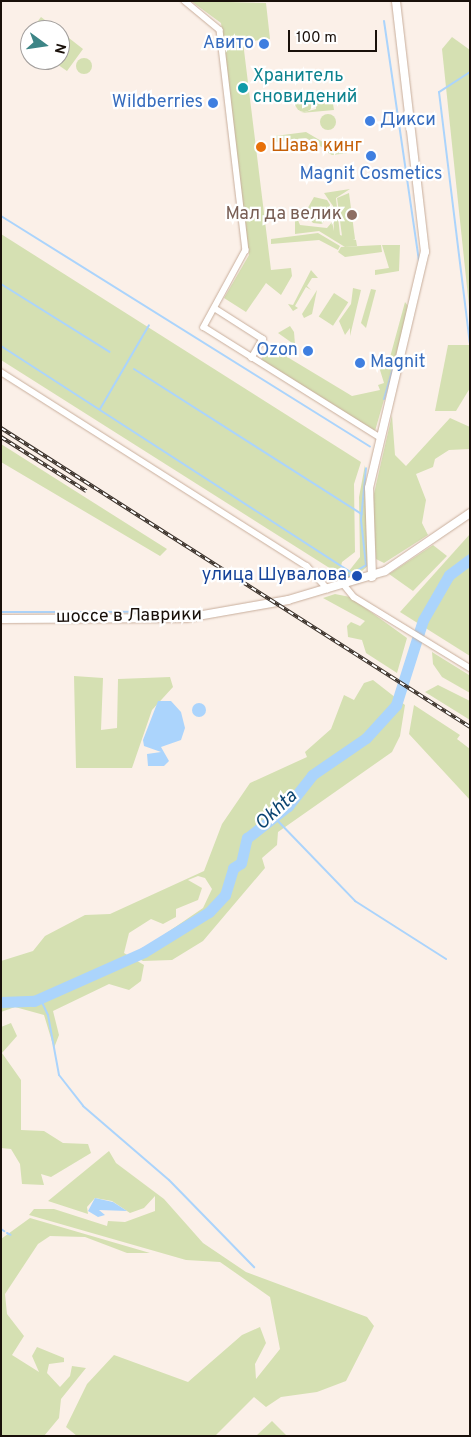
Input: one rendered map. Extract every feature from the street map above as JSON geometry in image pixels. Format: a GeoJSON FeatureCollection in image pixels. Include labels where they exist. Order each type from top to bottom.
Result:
{"type":"FeatureCollection","features":[{"type":"Feature","properties":{"kind":"street"},"geometry":{"type":"LineString","coordinates":[[185,1],[220,30],[246,250],[216,310],[204,327],[381,438]]}},
{"type":"Feature","properties":{"kind":"street"},"geometry":{"type":"LineString","coordinates":[[372,577],[368,500],[376,457],[425,252],[396,1]]}},
{"type":"Feature","properties":{"kind":"street"},"geometry":{"type":"LineString","coordinates":[[216,310],[264,339],[252,358]]}},
{"type":"Feature","properties":{"kind":"street"},"geometry":{"type":"LineString","coordinates":[[1,372],[307,566],[328,590]]}},
{"type":"Feature","properties":{"kind":"street","name":"шоссе в Лаврики"},"geometry":{"type":"LineString","coordinates":[[1,619],[186,618],[328,590],[372,577],[470,513]]}},
{"type":"Feature","properties":{"kind":"street"},"geometry":{"type":"LineString","coordinates":[[345,586],[354,597],[470,668]]}},
{"type":"Feature","properties":{"kind":"green space"},"geometry":{"type":"Polygon","coordinates":[[[191,1],[266,3],[270,39],[243,42],[271,270],[291,268],[292,276],[281,295],[266,283],[246,312],[224,298],[249,255],[221,23],[191,1]]]}},
{"type":"Feature","properties":{"kind":"green space"},"geometry":{"type":"Polygon","coordinates":[[[452,37],[470,50],[470,316],[442,49],[452,37]]]}},
{"type":"Feature","properties":{"kind":"green space"},"geometry":{"type":"Polygon","coordinates":[[[70,39],[83,49],[70,67],[70,39]]]}},
{"type":"Feature","properties":{"kind":"green space"},"geometry":{"type":"Polygon","coordinates":[[[84,58],[90,60],[92,66],[90,72],[84,74],[78,72],[76,66],[78,60],[84,58]]]}},
{"type":"Feature","properties":{"kind":"green space"},"geometry":{"type":"Polygon","coordinates":[[[317,92],[331,92],[334,110],[301,113],[316,109],[317,92]]]}},
{"type":"Feature","properties":{"kind":"green space"},"geometry":{"type":"Polygon","coordinates":[[[304,94],[310,97],[313,103],[310,109],[304,112],[298,109],[295,103],[298,97],[304,94]]]}},
{"type":"Feature","properties":{"kind":"green space"},"geometry":{"type":"Polygon","coordinates":[[[325,114],[331,114],[336,119],[334,128],[325,130],[320,125],[320,119],[325,114]]]}},
{"type":"Feature","properties":{"kind":"green space"},"geometry":{"type":"Polygon","coordinates":[[[306,132],[328,145],[325,149],[306,138],[276,142],[275,136],[306,132]]]}},
{"type":"Feature","properties":{"kind":"green space"},"geometry":{"type":"Polygon","coordinates":[[[328,146],[356,146],[356,152],[332,155],[325,151],[328,146]]]}},
{"type":"Feature","properties":{"kind":"green space"},"geometry":{"type":"Polygon","coordinates":[[[350,189],[336,198],[340,235],[356,240],[357,246],[345,247],[319,231],[295,234],[295,213],[300,225],[327,228],[332,222],[334,231],[333,206],[324,193],[350,189]]]}},
{"type":"Feature","properties":{"kind":"green space"},"geometry":{"type":"Polygon","coordinates":[[[349,193],[355,239],[349,240],[342,236],[337,198],[349,193]]]}},
{"type":"Feature","properties":{"kind":"green space"},"geometry":{"type":"Polygon","coordinates":[[[314,197],[327,200],[332,208],[322,224],[313,223],[305,213],[314,197]]]}},
{"type":"Feature","properties":{"kind":"green space"},"geometry":{"type":"Polygon","coordinates":[[[318,233],[340,246],[338,250],[319,240],[271,244],[271,239],[318,233]]]}},
{"type":"Feature","properties":{"kind":"green space"},"geometry":{"type":"Polygon","coordinates":[[[1,234],[361,462],[354,484],[355,552],[342,562],[339,574],[1,360],[1,234]]]}},
{"type":"Feature","properties":{"kind":"green space"},"geometry":{"type":"Polygon","coordinates":[[[381,245],[382,252],[345,257],[338,252],[341,247],[381,245]]]}},
{"type":"Feature","properties":{"kind":"green space"},"geometry":{"type":"Polygon","coordinates":[[[382,245],[400,245],[399,271],[375,275],[375,270],[389,268],[382,245]]]}},
{"type":"Feature","properties":{"kind":"green space"},"geometry":{"type":"Polygon","coordinates":[[[311,270],[318,278],[312,278],[307,286],[311,290],[306,287],[295,306],[298,308],[293,311],[288,304],[293,305],[311,270]]]}},
{"type":"Feature","properties":{"kind":"green space"},"geometry":{"type":"Polygon","coordinates":[[[353,288],[361,290],[350,336],[350,328],[345,335],[339,321],[351,304],[353,288]]]}},
{"type":"Feature","properties":{"kind":"green space"},"geometry":{"type":"Polygon","coordinates":[[[371,289],[376,290],[366,328],[361,323],[371,289]]]}},
{"type":"Feature","properties":{"kind":"green space"},"geometry":{"type":"Polygon","coordinates":[[[317,290],[312,314],[304,318],[302,314],[317,290]]]}},
{"type":"Feature","properties":{"kind":"green space"},"geometry":{"type":"Polygon","coordinates":[[[334,293],[348,302],[333,326],[319,316],[334,293]]]}},
{"type":"Feature","properties":{"kind":"green space"},"geometry":{"type":"Polygon","coordinates":[[[405,302],[410,309],[375,431],[260,361],[269,346],[352,396],[380,390],[378,385],[384,383],[380,370],[385,360],[389,361],[405,302]]]}},
{"type":"Feature","properties":{"kind":"green space"},"geometry":{"type":"Polygon","coordinates":[[[290,326],[294,332],[295,345],[278,333],[290,326]]]}},
{"type":"Feature","properties":{"kind":"green space"},"geometry":{"type":"Polygon","coordinates":[[[448,345],[470,345],[470,388],[456,411],[435,411],[448,345]]]}},
{"type":"Feature","properties":{"kind":"green space"},"geometry":{"type":"Polygon","coordinates":[[[392,415],[395,455],[406,466],[450,418],[470,427],[470,449],[449,450],[435,459],[433,467],[416,474],[426,500],[422,523],[428,535],[384,563],[376,559],[372,502],[392,415]]]}},
{"type":"Feature","properties":{"kind":"green space"},"geometry":{"type":"Polygon","coordinates":[[[1,444],[167,549],[160,556],[1,462],[1,444]]]}},
{"type":"Feature","properties":{"kind":"green space"},"geometry":{"type":"Polygon","coordinates":[[[365,465],[368,566],[351,580],[345,576],[360,557],[359,497],[365,465]]]}},
{"type":"Feature","properties":{"kind":"green space"},"geometry":{"type":"Polygon","coordinates":[[[470,534],[470,656],[400,612],[470,534]]]}},
{"type":"Feature","properties":{"kind":"green space"},"geometry":{"type":"Polygon","coordinates":[[[433,545],[447,556],[413,591],[389,574],[433,545]]]}},
{"type":"Feature","properties":{"kind":"green space"},"geometry":{"type":"Polygon","coordinates":[[[335,594],[350,597],[407,638],[397,673],[366,653],[362,640],[348,637],[347,626],[351,622],[360,626],[365,621],[323,598],[335,594]]]}},
{"type":"Feature","properties":{"kind":"green space"},"geometry":{"type":"Polygon","coordinates":[[[432,652],[469,675],[470,693],[442,677],[433,664],[432,652]]]}},
{"type":"Feature","properties":{"kind":"green space"},"geometry":{"type":"Polygon","coordinates":[[[74,676],[103,678],[101,730],[117,728],[118,679],[170,677],[173,687],[152,710],[132,768],[76,768],[74,676]]]}},
{"type":"Feature","properties":{"kind":"green space"},"geometry":{"type":"Polygon","coordinates":[[[373,680],[405,705],[400,736],[392,752],[278,832],[277,845],[262,858],[265,868],[203,941],[172,960],[143,961],[133,956],[203,908],[212,889],[205,878],[198,876],[188,880],[202,888],[198,900],[176,909],[176,917],[163,924],[151,919],[129,933],[124,953],[144,965],[141,981],[129,990],[109,984],[53,1011],[59,1035],[54,1048],[44,1015],[15,1007],[1,1012],[1,961],[33,951],[45,936],[85,915],[110,914],[204,871],[222,824],[250,783],[307,757],[305,752],[331,729],[344,695],[354,700],[364,683],[373,680]]]}},
{"type":"Feature","properties":{"kind":"green space"},"geometry":{"type":"Polygon","coordinates":[[[438,685],[470,701],[470,720],[425,692],[438,685]]]}},
{"type":"Feature","properties":{"kind":"green space"},"geometry":{"type":"Polygon","coordinates":[[[414,705],[460,735],[457,739],[470,749],[470,800],[409,734],[414,705]]]}},
{"type":"Feature","properties":{"kind":"green space"},"geometry":{"type":"Polygon","coordinates":[[[11,1023],[17,1036],[2,1053],[21,1080],[21,1130],[44,1131],[63,1143],[88,1144],[91,1153],[51,1177],[41,1174],[44,1185],[22,1184],[20,1164],[11,1149],[1,1148],[1,1027],[11,1023]]]}},
{"type":"Feature","properties":{"kind":"green space"},"geometry":{"type":"Polygon","coordinates":[[[109,1151],[116,1163],[164,1199],[203,1243],[246,1272],[367,1317],[374,1326],[346,1381],[317,1392],[281,1397],[266,1407],[254,1397],[215,1436],[77,1436],[66,1427],[87,1384],[114,1355],[188,1382],[242,1335],[260,1327],[266,1343],[255,1364],[256,1379],[280,1349],[270,1297],[220,1262],[186,1260],[29,1215],[34,1209],[54,1209],[107,1226],[108,1221],[125,1222],[155,1211],[155,1196],[144,1208],[130,1213],[112,1201],[95,1198],[87,1207],[88,1214],[48,1201],[109,1151]]]}},
{"type":"Feature","properties":{"kind":"green space"},"geometry":{"type":"Polygon","coordinates":[[[30,1218],[150,1253],[127,1253],[85,1237],[50,1236],[38,1244],[5,1294],[7,1314],[24,1336],[12,1355],[39,1372],[32,1356],[37,1347],[64,1358],[64,1362],[49,1364],[47,1373],[60,1387],[70,1376],[72,1366],[86,1368],[61,1399],[59,1418],[44,1436],[1,1436],[1,1239],[30,1218]]]}},
{"type":"Feature","properties":{"kind":"green space"},"geometry":{"type":"Polygon","coordinates":[[[272,1421],[287,1436],[256,1436],[272,1421]]]}},
{"type":"Feature","properties":{"kind":"water"},"geometry":{"type":"Polygon","coordinates":[[[158,701],[171,701],[181,712],[185,728],[181,740],[161,747],[169,761],[164,766],[148,766],[147,754],[161,752],[144,746],[143,740],[158,701]]]}},
{"type":"Feature","properties":{"kind":"water"},"geometry":{"type":"Polygon","coordinates":[[[196,703],[202,703],[206,710],[202,717],[196,717],[192,713],[192,707],[196,703]]]}},
{"type":"Feature","properties":{"kind":"water"},"geometry":{"type":"Polygon","coordinates":[[[95,1198],[113,1202],[127,1211],[99,1210],[105,1215],[98,1217],[88,1211],[95,1198]]]}},
{"type":"Feature","properties":{"kind":"waterway"},"geometry":{"type":"LineString","coordinates":[[384,21],[419,260]]}},
{"type":"Feature","properties":{"kind":"waterway"},"geometry":{"type":"LineString","coordinates":[[470,72],[439,92],[470,343]]}},
{"type":"Feature","properties":{"kind":"waterway"},"geometry":{"type":"LineString","coordinates":[[1,216],[370,447]]}},
{"type":"Feature","properties":{"kind":"waterway"},"geometry":{"type":"LineString","coordinates":[[1,284],[110,352]]}},
{"type":"Feature","properties":{"kind":"waterway"},"geometry":{"type":"LineString","coordinates":[[100,409],[149,325]]}},
{"type":"Feature","properties":{"kind":"waterway"},"geometry":{"type":"LineString","coordinates":[[1,346],[353,574]]}},
{"type":"Feature","properties":{"kind":"waterway"},"geometry":{"type":"LineString","coordinates":[[384,399],[395,361]]}},
{"type":"Feature","properties":{"kind":"waterway"},"geometry":{"type":"LineString","coordinates":[[134,369],[362,514]]}},
{"type":"Feature","properties":{"kind":"waterway"},"geometry":{"type":"LineString","coordinates":[[348,576],[366,565],[361,520],[366,468]]}},
{"type":"Feature","properties":{"kind":"waterway","name":"Okhta"},"geometry":{"type":"LineString","coordinates":[[1,1002],[34,1001],[144,952],[209,912],[225,895],[233,868],[241,863],[247,838],[288,806],[312,775],[366,738],[396,705],[423,620],[449,575],[470,559]]}},
{"type":"Feature","properties":{"kind":"waterway"},"geometry":{"type":"LineString","coordinates":[[107,612],[198,611]]}},
{"type":"Feature","properties":{"kind":"waterway"},"geometry":{"type":"LineString","coordinates":[[1,612],[73,612]]}},
{"type":"Feature","properties":{"kind":"waterway"},"geometry":{"type":"LineString","coordinates":[[81,612],[99,612]]}},
{"type":"Feature","properties":{"kind":"waterway"},"geometry":{"type":"LineString","coordinates":[[274,817],[355,901],[446,959]]}},
{"type":"Feature","properties":{"kind":"waterway"},"geometry":{"type":"LineString","coordinates":[[40,998],[48,1015],[59,1075],[83,1106],[169,1180],[254,1267]]}},
{"type":"Feature","properties":{"kind":"waterway"},"geometry":{"type":"LineString","coordinates":[[7,1233],[11,1235]]}},
{"type":"Feature","properties":{"kind":"railway"},"geometry":{"type":"LineString","coordinates":[[1,428],[470,727]]}},
{"type":"Feature","properties":{"kind":"railway"},"geometry":{"type":"LineString","coordinates":[[1,437],[86,491]]}},
{"type":"Feature","properties":{"kind":"place","name":"Авито"},"geometry":{"type":"Point","coordinates":[264,44]}},
{"type":"Feature","properties":{"kind":"place","name":"Хранитель сновидений"},"geometry":{"type":"Point","coordinates":[243,88]}},
{"type":"Feature","properties":{"kind":"place","name":"Wildberries"},"geometry":{"type":"Point","coordinates":[213,103]}},
{"type":"Feature","properties":{"kind":"place","name":"Дикси"},"geometry":{"type":"Point","coordinates":[370,121]}},
{"type":"Feature","properties":{"kind":"place","name":"Шава кинг"},"geometry":{"type":"Point","coordinates":[261,147]}},
{"type":"Feature","properties":{"kind":"place","name":"Magnit Cosmetics"},"geometry":{"type":"Point","coordinates":[371,156]}},
{"type":"Feature","properties":{"kind":"place","name":"Мал да велик"},"geometry":{"type":"Point","coordinates":[352,215]}},
{"type":"Feature","properties":{"kind":"place","name":"Ozon"},"geometry":{"type":"Point","coordinates":[308,351]}},
{"type":"Feature","properties":{"kind":"place","name":"Magnit"},"geometry":{"type":"Point","coordinates":[360,363]}},
{"type":"Feature","properties":{"kind":"place","name":"улица Шувалова"},"geometry":{"type":"Point","coordinates":[357,576]}}]}
